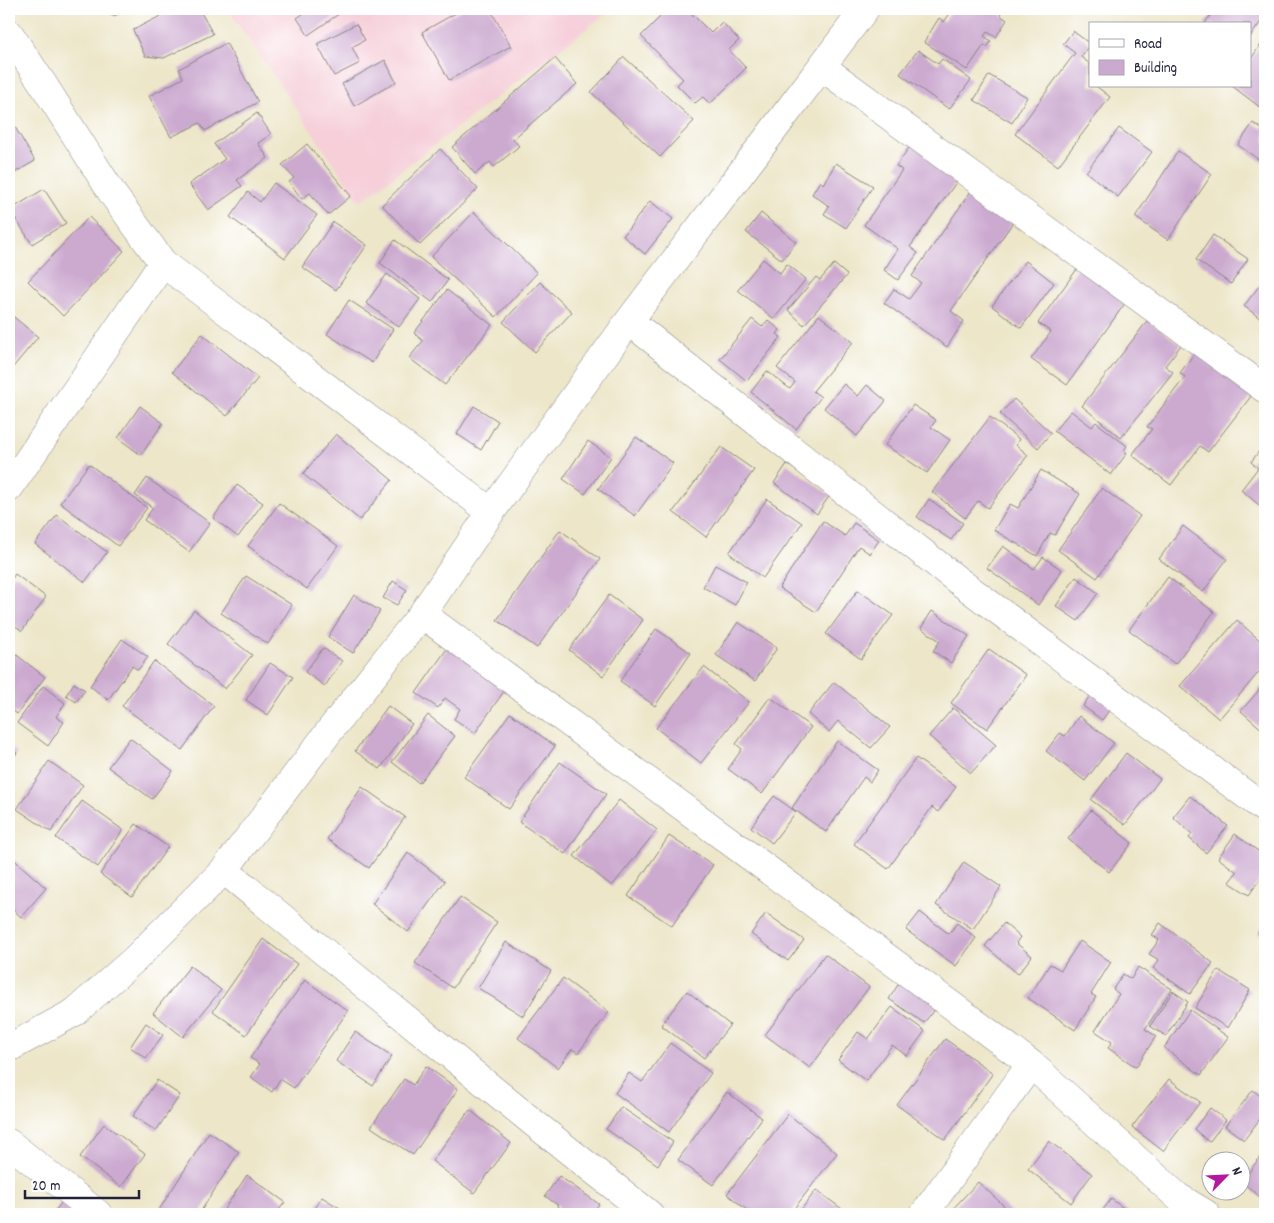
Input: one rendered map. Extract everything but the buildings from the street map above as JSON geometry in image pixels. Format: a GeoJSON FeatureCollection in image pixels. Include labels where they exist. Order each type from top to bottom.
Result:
{"type":"FeatureCollection","features":[{"type":"Feature","properties":{"kind":"street"},"geometry":{"type":"LineString","coordinates":[[9,1048],[75,1012],[136,959],[224,870],[331,729],[422,614],[491,512],[629,321],[822,67],[855,12]]}},
{"type":"Feature","properties":{"kind":"street"},"geometry":{"type":"LineString","coordinates":[[9,33],[44,84],[114,196],[162,263],[491,512]]}},
{"type":"Feature","properties":{"kind":"street"},"geometry":{"type":"LineString","coordinates":[[822,67],[1265,389]]}},
{"type":"Feature","properties":{"kind":"street"},"geometry":{"type":"LineString","coordinates":[[9,488],[162,263]]}},
{"type":"Feature","properties":{"kind":"street"},"geometry":{"type":"LineString","coordinates":[[629,321],[956,579],[1265,809]]}},
{"type":"Feature","properties":{"kind":"street"},"geometry":{"type":"LineString","coordinates":[[422,614],[1031,1064],[1178,1197],[1206,1214]]}},
{"type":"Feature","properties":{"kind":"street"},"geometry":{"type":"LineString","coordinates":[[224,870],[535,1124],[649,1214]]}},
{"type":"Feature","properties":{"kind":"street"},"geometry":{"type":"LineString","coordinates":[[924,1214],[1031,1064]]}},
{"type":"Feature","properties":{"kind":"street"},"geometry":{"type":"LineString","coordinates":[[9,1144],[98,1214]]}},
{"type":"Feature","properties":{"kind":"shaded area"},"geometry":{"type":"Polygon","coordinates":[[[228,9],[612,9],[360,202],[228,9]]]}}]}
